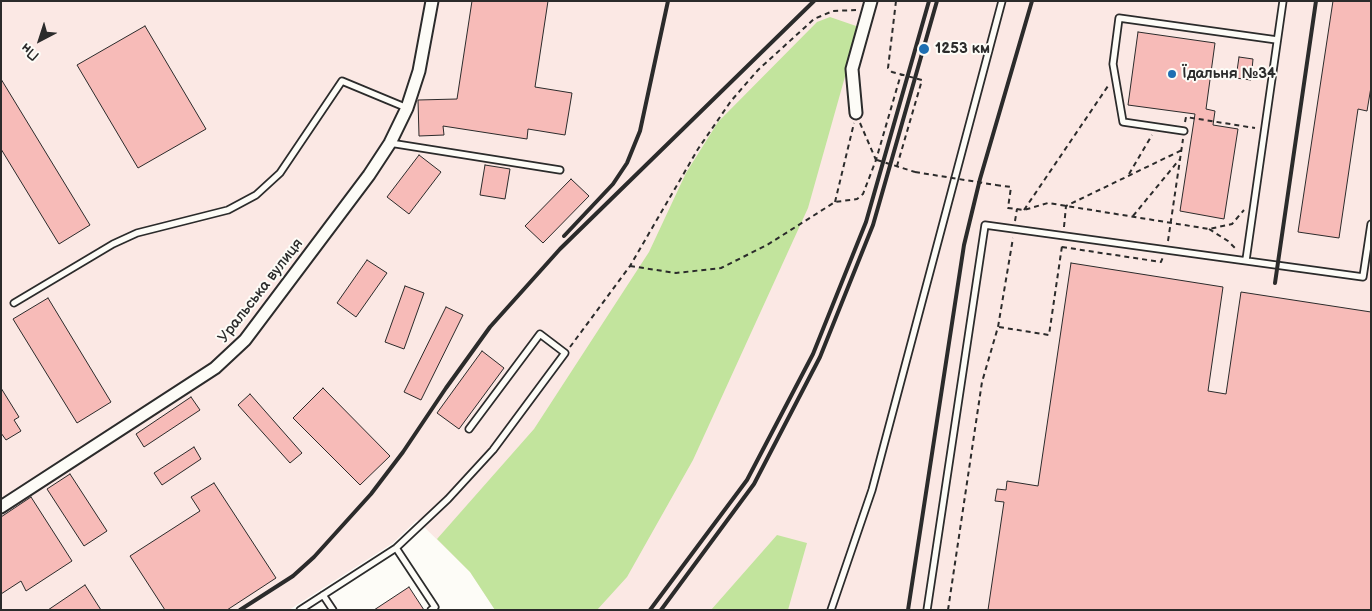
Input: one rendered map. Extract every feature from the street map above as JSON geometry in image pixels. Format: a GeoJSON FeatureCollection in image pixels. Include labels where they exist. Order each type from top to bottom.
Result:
{"type":"FeatureCollection","features":[{"type":"Feature","properties":{"kind":"street","name":"Уральська вулиця"},"geometry":{"type":"LineString","coordinates":[[1,507],[215,368],[231,355],[369,175],[390,142],[407,108],[419,71],[432,1]]}},
{"type":"Feature","properties":{"kind":"street"},"geometry":{"type":"LineString","coordinates":[[856,113],[852,69],[870,5]]}},
{"type":"Feature","properties":{"kind":"lane"},"geometry":{"type":"LineString","coordinates":[[831,610],[872,490],[1002,1]]}},
{"type":"Feature","properties":{"kind":"lane"},"geometry":{"type":"LineString","coordinates":[[1246,260],[1283,1]]}},
{"type":"Feature","properties":{"kind":"lane"},"geometry":{"type":"LineString","coordinates":[[1184,131],[1123,122],[1113,64],[1120,18],[1277,40]]}},
{"type":"Feature","properties":{"kind":"lane"},"geometry":{"type":"LineString","coordinates":[[14,303],[121,240],[137,233],[228,210],[256,195],[280,173],[342,81],[407,108]]}},
{"type":"Feature","properties":{"kind":"lane"},"geometry":{"type":"LineString","coordinates":[[390,142],[560,170]]}},
{"type":"Feature","properties":{"kind":"lane"},"geometry":{"type":"LineString","coordinates":[[927,610],[985,226],[1363,277],[1371,224]]}},
{"type":"Feature","properties":{"kind":"lane"},"geometry":{"type":"LineString","coordinates":[[300,610],[396,548],[448,499],[493,450],[565,353],[540,334],[469,429]]}},
{"type":"Feature","properties":{"kind":"lane"},"geometry":{"type":"LineString","coordinates":[[396,548],[435,607],[431,610]]}},
{"type":"Feature","properties":{"kind":"lane"},"geometry":{"type":"LineString","coordinates":[[323,595],[333,610]]}},
{"type":"Feature","properties":{"kind":"path"},"geometry":{"type":"LineString","coordinates":[[896,1],[888,68],[889,71],[922,80],[897,166]]}},
{"type":"Feature","properties":{"kind":"path"},"geometry":{"type":"LineString","coordinates":[[565,353],[630,266],[698,149],[730,101],[758,70],[814,19],[833,11],[870,5]]}},
{"type":"Feature","properties":{"kind":"path"},"geometry":{"type":"LineString","coordinates":[[630,266],[676,273],[720,268],[767,245],[836,202],[857,199],[862,194],[876,160],[901,74]]}},
{"type":"Feature","properties":{"kind":"path"},"geometry":{"type":"LineString","coordinates":[[1024,210],[1114,77]]}},
{"type":"Feature","properties":{"kind":"path"},"geometry":{"type":"LineString","coordinates":[[856,113],[876,160]]}},
{"type":"Feature","properties":{"kind":"path"},"geometry":{"type":"LineString","coordinates":[[836,202],[856,113]]}},
{"type":"Feature","properties":{"kind":"path"},"geometry":{"type":"LineString","coordinates":[[1166,250],[1186,117],[1257,128]]}},
{"type":"Feature","properties":{"kind":"path"},"geometry":{"type":"LineString","coordinates":[[1129,174],[1156,127]]}},
{"type":"Feature","properties":{"kind":"path"},"geometry":{"type":"LineString","coordinates":[[1066,206],[1182,150]]}},
{"type":"Feature","properties":{"kind":"path"},"geometry":{"type":"LineString","coordinates":[[1132,216],[1180,158]]}},
{"type":"Feature","properties":{"kind":"path"},"geometry":{"type":"LineString","coordinates":[[876,160],[915,172],[1011,187],[1008,208],[1024,210],[1048,203],[1209,229],[1228,241],[1246,260]]}},
{"type":"Feature","properties":{"kind":"path"},"geometry":{"type":"LineString","coordinates":[[948,610],[982,382],[998,327],[1017,209]]}},
{"type":"Feature","properties":{"kind":"path"},"geometry":{"type":"LineString","coordinates":[[1209,229],[1232,224],[1244,209]]}},
{"type":"Feature","properties":{"kind":"path"},"geometry":{"type":"LineString","coordinates":[[998,327],[1049,335],[1062,247],[1161,262]]}},
{"type":"Feature","properties":{"kind":"shaded area"},"geometry":{"type":"Polygon","coordinates":[[[1,1],[1371,1],[1371,610],[495,610],[470,572],[417,520],[393,543],[289,610],[1,610],[1,1]]]}},
{"type":"Feature","properties":{"kind":"green space"},"geometry":{"type":"Polygon","coordinates":[[[830,17],[859,27],[808,208],[693,460],[627,577],[597,610],[495,610],[470,572],[437,539],[534,429],[649,252],[686,173],[718,122],[817,22],[830,17]]]}},
{"type":"Feature","properties":{"kind":"green space"},"geometry":{"type":"Polygon","coordinates":[[[777,535],[807,543],[788,610],[711,610],[777,535]]]}},
{"type":"Feature","properties":{"kind":"building"},"geometry":{"type":"Polygon","coordinates":[[[472,1],[548,1],[535,87],[572,93],[565,135],[528,129],[527,139],[443,126],[444,135],[419,136],[418,100],[457,99],[472,1]]]}},
{"type":"Feature","properties":{"kind":"building"},"geometry":{"type":"Polygon","coordinates":[[[1333,1],[1371,1],[1371,87],[1367,111],[1358,109],[1339,238],[1298,232],[1333,1]]]}},
{"type":"Feature","properties":{"kind":"building"},"geometry":{"type":"Polygon","coordinates":[[[145,26],[206,129],[138,168],[77,65],[145,26]]]}},
{"type":"Feature","properties":{"kind":"building"},"geometry":{"type":"Polygon","coordinates":[[[1138,32],[1215,43],[1206,109],[1215,111],[1213,125],[1238,129],[1224,219],[1180,211],[1195,114],[1128,105],[1138,32]]]}},
{"type":"Feature","properties":{"kind":"building"},"geometry":{"type":"Polygon","coordinates":[[[1239,57],[1253,59],[1251,80],[1236,78],[1239,57]]]}},
{"type":"Feature","properties":{"kind":"building"},"geometry":{"type":"Polygon","coordinates":[[[1,79],[90,225],[59,244],[1,149],[1,79]]]}},
{"type":"Feature","properties":{"kind":"building"},"geometry":{"type":"Polygon","coordinates":[[[419,155],[441,172],[409,214],[387,197],[419,155]]]}},
{"type":"Feature","properties":{"kind":"building"},"geometry":{"type":"Polygon","coordinates":[[[485,165],[510,169],[505,199],[480,195],[485,165]]]}},
{"type":"Feature","properties":{"kind":"building"},"geometry":{"type":"Polygon","coordinates":[[[571,179],[589,196],[543,243],[525,226],[571,179]]]}},
{"type":"Feature","properties":{"kind":"building"},"geometry":{"type":"Polygon","coordinates":[[[367,260],[387,273],[356,317],[337,303],[367,260]]]}},
{"type":"Feature","properties":{"kind":"building"},"geometry":{"type":"Polygon","coordinates":[[[1071,263],[1223,287],[1208,391],[1226,394],[1241,292],[1371,312],[1371,610],[988,610],[1004,502],[995,501],[997,489],[1006,490],[1007,481],[1038,486],[1071,263]]]}},
{"type":"Feature","properties":{"kind":"building"},"geometry":{"type":"Polygon","coordinates":[[[405,286],[424,293],[404,349],[385,342],[405,286]]]}},
{"type":"Feature","properties":{"kind":"building"},"geometry":{"type":"Polygon","coordinates":[[[48,298],[111,402],[77,423],[13,319],[48,298]]]}},
{"type":"Feature","properties":{"kind":"building"},"geometry":{"type":"Polygon","coordinates":[[[446,307],[463,315],[421,400],[404,392],[446,307]]]}},
{"type":"Feature","properties":{"kind":"building"},"geometry":{"type":"Polygon","coordinates":[[[482,351],[504,368],[459,429],[437,413],[482,351]]]}},
{"type":"Feature","properties":{"kind":"building"},"geometry":{"type":"Polygon","coordinates":[[[1,388],[19,417],[14,420],[21,431],[6,440],[1,433],[1,388]]]}},
{"type":"Feature","properties":{"kind":"building"},"geometry":{"type":"Polygon","coordinates":[[[323,388],[390,456],[360,485],[293,418],[323,388]]]}},
{"type":"Feature","properties":{"kind":"building"},"geometry":{"type":"Polygon","coordinates":[[[250,394],[302,453],[290,463],[238,405],[250,394]]]}},
{"type":"Feature","properties":{"kind":"building"},"geometry":{"type":"Polygon","coordinates":[[[191,397],[200,410],[144,447],[136,434],[191,397]]]}},
{"type":"Feature","properties":{"kind":"building"},"geometry":{"type":"Polygon","coordinates":[[[194,447],[201,459],[162,485],[154,473],[194,447]]]}},
{"type":"Feature","properties":{"kind":"building"},"geometry":{"type":"Polygon","coordinates":[[[70,474],[107,531],[84,546],[47,489],[70,474]]]}},
{"type":"Feature","properties":{"kind":"building"},"geometry":{"type":"Polygon","coordinates":[[[214,483],[276,578],[227,610],[165,610],[130,556],[200,511],[191,497],[214,483]]]}},
{"type":"Feature","properties":{"kind":"building"},"geometry":{"type":"Polygon","coordinates":[[[31,497],[72,561],[26,591],[21,581],[1,594],[1,517],[31,497]]]}},
{"type":"Feature","properties":{"kind":"building"},"geometry":{"type":"Polygon","coordinates":[[[85,585],[101,610],[48,610],[85,585]]]}},
{"type":"Feature","properties":{"kind":"building"},"geometry":{"type":"Polygon","coordinates":[[[409,587],[424,610],[374,610],[409,587]]]}},
{"type":"Feature","properties":{"kind":"railway"},"geometry":{"type":"LineString","coordinates":[[564,236],[613,184],[627,163],[640,131],[668,1]]}},
{"type":"Feature","properties":{"kind":"railway"},"geometry":{"type":"LineString","coordinates":[[240,610],[293,576],[314,557],[371,494],[403,452],[490,327],[560,249],[814,1]]}},
{"type":"Feature","properties":{"kind":"railway"},"geometry":{"type":"LineString","coordinates":[[650,610],[747,480],[813,354],[866,222],[929,1]]}},
{"type":"Feature","properties":{"kind":"railway"},"geometry":{"type":"LineString","coordinates":[[661,610],[754,484],[820,357],[873,225],[937,1]]}},
{"type":"Feature","properties":{"kind":"railway"},"geometry":{"type":"LineString","coordinates":[[908,610],[964,245],[980,179],[1032,1]]}},
{"type":"Feature","properties":{"kind":"railway"},"geometry":{"type":"LineString","coordinates":[[1275,283],[1316,1]]}},
{"type":"Feature","properties":{"kind":"place","name":"1253 км"},"geometry":{"type":"Point","coordinates":[924,49]}},
{"type":"Feature","properties":{"kind":"place","name":"Їдальня №34"},"geometry":{"type":"Point","coordinates":[1172,74]}}]}
